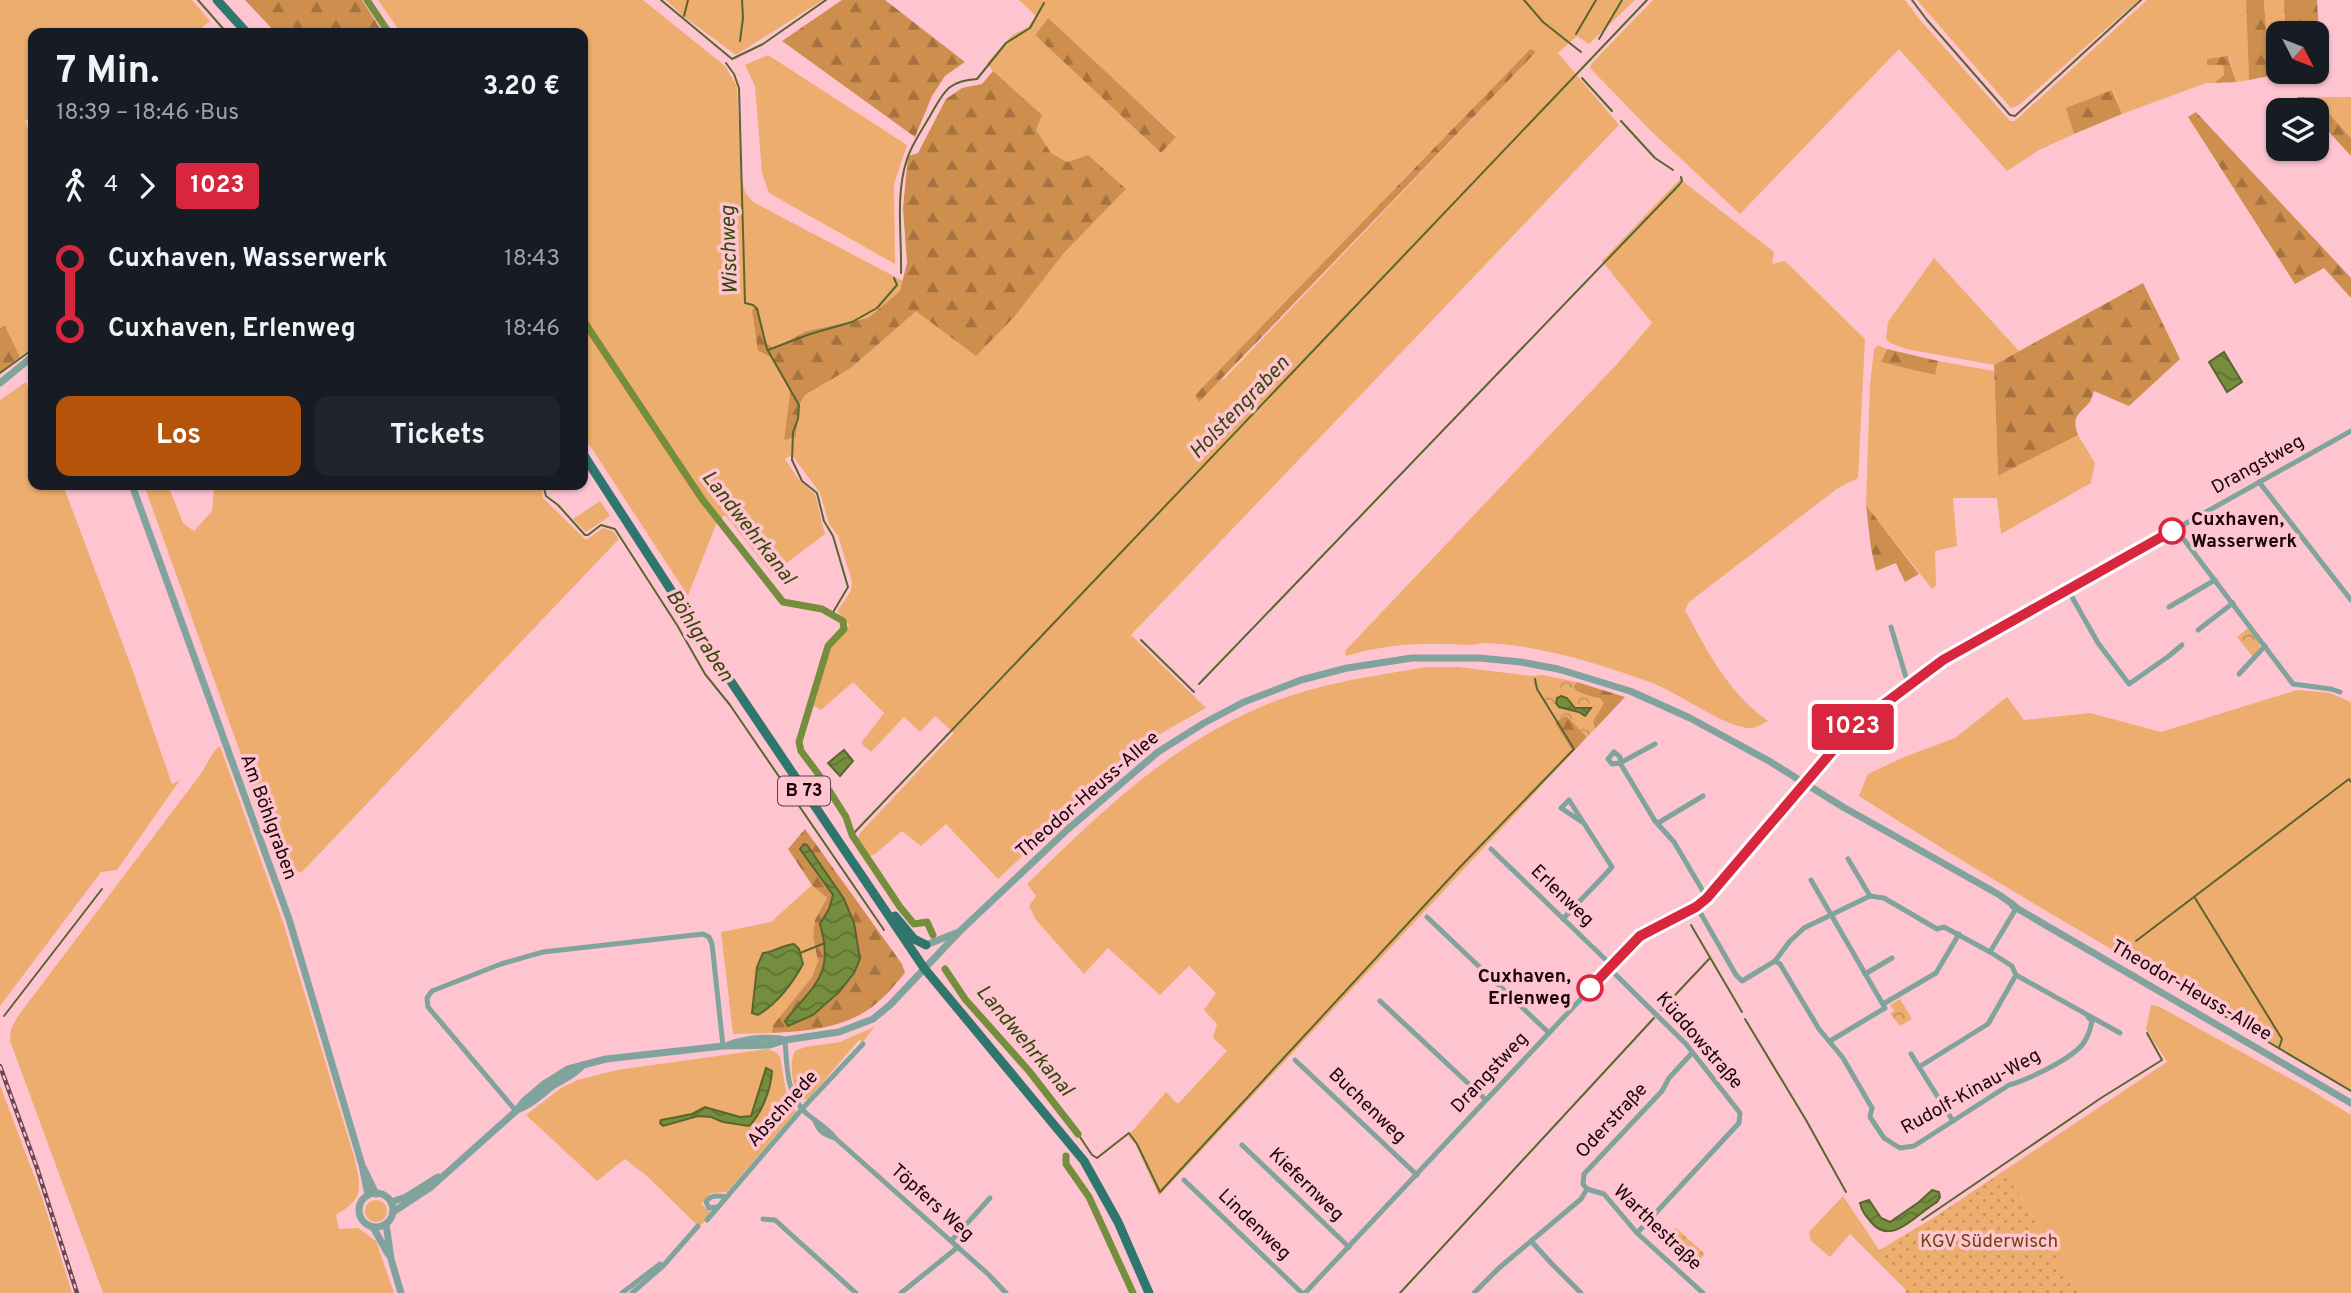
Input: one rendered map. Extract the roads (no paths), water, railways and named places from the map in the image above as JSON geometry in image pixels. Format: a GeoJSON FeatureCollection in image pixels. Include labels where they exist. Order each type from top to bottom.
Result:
{"type":"FeatureCollection","features":[{"type":"Feature","properties":{"kind":"main road"},"geometry":{"type":"LineString","coordinates":[[217,0],[242,28]]}},
{"type":"Feature","properties":{"kind":"main road","name":"B 73"},"geometry":{"type":"LineString","coordinates":[[588,462],[711,652],[924,968],[1084,1161],[1118,1222],[1149,1293]]}},
{"type":"Feature","properties":{"kind":"main road","name":"B 73"},"geometry":{"type":"LineString","coordinates":[[876,897],[886,905],[909,934],[926,945]]}},
{"type":"Feature","properties":{"kind":"street"},"geometry":{"type":"LineString","coordinates":[[0,383],[28,360]]}},
{"type":"Feature","properties":{"kind":"street","name":"Drangstweg"},"geometry":{"type":"LineString","coordinates":[[1304,1293],[1647,930],[1696,907],[1707,898],[1852,728],[1943,660],[2351,431]]}},
{"type":"Feature","properties":{"kind":"street"},"geometry":{"type":"LineString","coordinates":[[2259,482],[2351,600]]}},
{"type":"Feature","properties":{"kind":"street","name":"Am Böhlgraben"},"geometry":{"type":"LineString","coordinates":[[134,490],[289,919],[372,1195]]}},
{"type":"Feature","properties":{"kind":"street"},"geometry":{"type":"LineString","coordinates":[[2176,529],[2292,684],[2340,692]]}},
{"type":"Feature","properties":{"kind":"street"},"geometry":{"type":"LineString","coordinates":[[2169,607],[2215,580]]}},
{"type":"Feature","properties":{"kind":"street"},"geometry":{"type":"LineString","coordinates":[[2067,590],[2098,643],[2129,684],[2182,645]]}},
{"type":"Feature","properties":{"kind":"street"},"geometry":{"type":"LineString","coordinates":[[2198,630],[2233,603]]}},
{"type":"Feature","properties":{"kind":"street"},"geometry":{"type":"LineString","coordinates":[[1891,627],[1908,684]]}},
{"type":"Feature","properties":{"kind":"street"},"geometry":{"type":"LineString","coordinates":[[2239,674],[2265,646]]}},
{"type":"Feature","properties":{"kind":"street","name":"Theodor-Heuss-Allee"},"geometry":{"type":"LineString","coordinates":[[516,1111],[528,1106],[578,1072],[583,1065],[606,1059],[723,1046],[770,1045],[785,1040],[839,1032],[873,1019],[1068,829],[1158,752],[1203,723],[1256,697],[1301,680],[1347,668],[1412,658],[1460,657],[1521,662],[1558,669],[1630,691],[1668,708],[1769,761],[1843,807],[1998,894],[2351,1102]]}},
{"type":"Feature","properties":{"kind":"street"},"geometry":{"type":"LineString","coordinates":[[1655,744],[1620,762],[1655,821],[1674,842],[1707,898]]}},
{"type":"Feature","properties":{"kind":"street"},"geometry":{"type":"LineString","coordinates":[[1658,823],[1703,796]]}},
{"type":"Feature","properties":{"kind":"street"},"geometry":{"type":"LineString","coordinates":[[1563,919],[1613,865],[1582,822]]}},
{"type":"Feature","properties":{"kind":"street","name":"Erlenweg"},"geometry":{"type":"LineString","coordinates":[[1491,849],[1606,960],[1610,967]]}},
{"type":"Feature","properties":{"kind":"street"},"geometry":{"type":"LineString","coordinates":[[1849,859],[1870,896]]}},
{"type":"Feature","properties":{"kind":"street"},"geometry":{"type":"LineString","coordinates":[[1811,880],[1885,1008],[1830,1041]]}},
{"type":"Feature","properties":{"kind":"street"},"geometry":{"type":"LineString","coordinates":[[1696,907],[1742,981],[1775,961],[1804,928],[1870,896],[1884,898],[1937,929],[1944,927],[1959,934],[2012,966],[2016,975],[2120,1033]]}},
{"type":"Feature","properties":{"kind":"street"},"geometry":{"type":"LineString","coordinates":[[1990,952],[2016,907]]}},
{"type":"Feature","properties":{"kind":"street"},"geometry":{"type":"LineString","coordinates":[[1427,917],[1549,1034]]}},
{"type":"Feature","properties":{"kind":"street"},"geometry":{"type":"LineString","coordinates":[[926,945],[960,932]]}},
{"type":"Feature","properties":{"kind":"street"},"geometry":{"type":"LineString","coordinates":[[401,1293],[391,1259],[386,1224],[393,1212],[422,1194],[516,1111],[428,1007],[427,999],[432,991],[505,962],[547,951],[703,934],[710,938],[712,944],[723,1046]]}},
{"type":"Feature","properties":{"kind":"street"},"geometry":{"type":"LineString","coordinates":[[1883,1004],[1936,973],[1959,934]]}},
{"type":"Feature","properties":{"kind":"street"},"geometry":{"type":"LineString","coordinates":[[1865,974],[1892,958]]}},
{"type":"Feature","properties":{"kind":"street","name":"Rudolf-Kinau-Weg"},"geometry":{"type":"LineString","coordinates":[[1775,961],[1780,964],[1819,1029],[1843,1058],[1872,1108],[1870,1117],[1884,1138],[1899,1149],[1914,1146],[2009,1085],[2023,1082],[2079,1049],[2089,1032],[2092,1021],[2088,1017]]}},
{"type":"Feature","properties":{"kind":"street","name":"Küddowstraße"},"geometry":{"type":"LineString","coordinates":[[1610,967],[1669,1025],[1740,1113],[1739,1123],[1637,1233]]}},
{"type":"Feature","properties":{"kind":"street"},"geometry":{"type":"LineString","coordinates":[[1919,1067],[1989,1024],[2016,975]]}},
{"type":"Feature","properties":{"kind":"street"},"geometry":{"type":"LineString","coordinates":[[1380,1001],[1486,1100]]}},
{"type":"Feature","properties":{"kind":"street","name":"Töpfers Weg"},"geometry":{"type":"LineString","coordinates":[[785,1040],[790,1087],[796,1101],[816,1121],[818,1129],[835,1139],[1006,1293]]}},
{"type":"Feature","properties":{"kind":"street","name":"Abschnede"},"geometry":{"type":"LineString","coordinates":[[707,1220],[802,1109],[863,1044]]}},
{"type":"Feature","properties":{"kind":"street","name":"Oderstraße"},"geometry":{"type":"LineString","coordinates":[[1474,1293],[1499,1268],[1572,1208],[1587,1189],[1583,1184],[1584,1174],[1662,1091],[1669,1078],[1692,1053]]}},
{"type":"Feature","properties":{"kind":"street"},"geometry":{"type":"LineString","coordinates":[[1911,1054],[1953,1121]]}},
{"type":"Feature","properties":{"kind":"street","name":"Buchenweg"},"geometry":{"type":"LineString","coordinates":[[1295,1060],[1417,1175]]}},
{"type":"Feature","properties":{"kind":"street","name":"Kiefernweg"},"geometry":{"type":"LineString","coordinates":[[1242,1145],[1349,1247]]}},
{"type":"Feature","properties":{"kind":"street"},"geometry":{"type":"LineString","coordinates":[[391,1202],[406,1197],[442,1175]]}},
{"type":"Feature","properties":{"kind":"street","name":"Lindenweg"},"geometry":{"type":"LineString","coordinates":[[1184,1180],[1304,1293]]}},
{"type":"Feature","properties":{"kind":"street","name":"Warthestraße"},"geometry":{"type":"LineString","coordinates":[[1587,1189],[1604,1194],[1637,1233],[1703,1293]]}},
{"type":"Feature","properties":{"kind":"street"},"geometry":{"type":"LineString","coordinates":[[391,1259],[373,1227],[363,1220],[360,1214],[362,1202],[372,1195],[387,1197],[393,1212]]}},
{"type":"Feature","properties":{"kind":"street","name":"Abschnede"},"geometry":{"type":"LineString","coordinates":[[719,1206],[709,1208],[706,1202],[713,1196],[727,1197]]}},
{"type":"Feature","properties":{"kind":"street"},"geometry":{"type":"LineString","coordinates":[[951,1241],[990,1198]]}},
{"type":"Feature","properties":{"kind":"street"},"geometry":{"type":"LineString","coordinates":[[763,1219],[775,1220],[856,1293]]}},
{"type":"Feature","properties":{"kind":"street"},"geometry":{"type":"LineString","coordinates":[[373,1227],[386,1224]]}},
{"type":"Feature","properties":{"kind":"street"},"geometry":{"type":"LineString","coordinates":[[632,1293],[656,1273],[698,1226]]}},
{"type":"Feature","properties":{"kind":"street"},"geometry":{"type":"LineString","coordinates":[[1531,1241],[1581,1293]]}},
{"type":"Feature","properties":{"kind":"street"},"geometry":{"type":"LineString","coordinates":[[901,1293],[958,1247]]}},
{"type":"Feature","properties":{"kind":"street"},"geometry":{"type":"LineString","coordinates":[[622,1293],[668,1258]]}},
{"type":"Feature","properties":{"kind":"water"},"geometry":{"type":"Polygon","coordinates":[[[2224,352],[2242,382],[2227,392],[2209,362],[2224,352]]]}},
{"type":"Feature","properties":{"kind":"water"},"geometry":{"type":"Polygon","coordinates":[[[1561,696],[1567,698],[1575,708],[1591,708],[1585,716],[1559,707],[1556,703],[1561,696]]]}},
{"type":"Feature","properties":{"kind":"water"},"geometry":{"type":"Polygon","coordinates":[[[844,750],[853,761],[840,776],[828,763],[844,750]]]}},
{"type":"Feature","properties":{"kind":"water"},"geometry":{"type":"Polygon","coordinates":[[[804,844],[844,899],[854,923],[860,959],[854,973],[839,992],[813,1015],[788,1026],[785,1021],[813,988],[823,968],[825,956],[820,924],[833,895],[800,849],[804,844]]]}},
{"type":"Feature","properties":{"kind":"water"},"geometry":{"type":"Polygon","coordinates":[[[794,944],[799,949],[803,964],[799,971],[772,1005],[758,1015],[752,1013],[757,967],[763,953],[794,944]]]}},
{"type":"Feature","properties":{"kind":"water"},"geometry":{"type":"Polygon","coordinates":[[[766,1068],[772,1071],[768,1093],[762,1108],[749,1126],[698,1116],[663,1126],[660,1123],[661,1120],[692,1114],[705,1107],[740,1117],[751,1116],[766,1068]]]}},
{"type":"Feature","properties":{"kind":"water"},"geometry":{"type":"Polygon","coordinates":[[[1932,1190],[1939,1192],[1937,1202],[1896,1230],[1879,1229],[1866,1216],[1860,1203],[1869,1200],[1881,1218],[1890,1222],[1932,1190]]]}},
{"type":"Feature","properties":{"kind":"waterway","name":"Böhlgraben"},"geometry":{"type":"LineString","coordinates":[[198,0],[223,28]]}},
{"type":"Feature","properties":{"kind":"waterway","name":"Landwehrkanal"},"geometry":{"type":"LineString","coordinates":[[367,0],[386,28]]}},
{"type":"Feature","properties":{"kind":"waterway"},"geometry":{"type":"LineString","coordinates":[[661,0],[732,59],[763,44],[826,0]]}},
{"type":"Feature","properties":{"kind":"waterway"},"geometry":{"type":"LineString","coordinates":[[684,16],[688,0]]}},
{"type":"Feature","properties":{"kind":"waterway"},"geometry":{"type":"LineString","coordinates":[[740,41],[742,0]]}},
{"type":"Feature","properties":{"kind":"waterway"},"geometry":{"type":"LineString","coordinates":[[1524,0],[1543,22],[1581,52]]}},
{"type":"Feature","properties":{"kind":"waterway"},"geometry":{"type":"LineString","coordinates":[[1576,34],[1596,0]]}},
{"type":"Feature","properties":{"kind":"waterway"},"geometry":{"type":"LineString","coordinates":[[1599,39],[1622,0]]}},
{"type":"Feature","properties":{"kind":"waterway","name":"Holstengraben"},"geometry":{"type":"LineString","coordinates":[[852,835],[1647,0]]}},
{"type":"Feature","properties":{"kind":"waterway","name":"Holstengraben"},"geometry":{"type":"LineString","coordinates":[[1912,0],[2010,115],[2015,116],[2141,0]]}},
{"type":"Feature","properties":{"kind":"waterway"},"geometry":{"type":"LineString","coordinates":[[901,273],[901,187],[914,142],[948,89],[959,82],[977,79],[1006,43],[1030,28],[1044,3]]}},
{"type":"Feature","properties":{"kind":"waterway","name":"Wischweg"},"geometry":{"type":"LineString","coordinates":[[726,63],[739,88],[745,303],[757,309],[767,349],[799,405],[793,432],[792,460],[802,481],[817,493],[824,521],[833,536],[848,587],[832,614]]}},
{"type":"Feature","properties":{"kind":"waterway"},"geometry":{"type":"LineString","coordinates":[[1582,78],[1612,111]]}},
{"type":"Feature","properties":{"kind":"waterway"},"geometry":{"type":"LineString","coordinates":[[1621,121],[1655,158],[1673,170]]}},
{"type":"Feature","properties":{"kind":"waterway"},"geometry":{"type":"LineString","coordinates":[[1199,684],[1679,185],[1681,177]]}},
{"type":"Feature","properties":{"kind":"waterway"},"geometry":{"type":"LineString","coordinates":[[768,350],[852,322],[877,308],[897,285],[894,278]]}},
{"type":"Feature","properties":{"kind":"waterway","name":"Wischweg"},"geometry":{"type":"LineString","coordinates":[[588,328],[702,499],[783,602],[822,609],[843,621],[844,629],[828,646],[799,742],[801,751],[822,779],[846,817],[852,835],[900,907],[914,924],[927,922],[933,935]]}},
{"type":"Feature","properties":{"kind":"waterway"},"geometry":{"type":"LineString","coordinates":[[0,373],[28,353]]}},
{"type":"Feature","properties":{"kind":"waterway","name":"Böhlgraben"},"geometry":{"type":"LineString","coordinates":[[544,490],[546,496],[558,505],[585,535],[601,525],[615,529],[705,674],[730,705],[884,930]]}},
{"type":"Feature","properties":{"kind":"waterway"},"geometry":{"type":"LineString","coordinates":[[1141,640],[1194,692]]}},
{"type":"Feature","properties":{"kind":"waterway"},"geometry":{"type":"LineString","coordinates":[[1078,1134],[1097,1158],[1129,1133],[1160,1192],[1460,867],[1574,749],[1537,689],[1535,679]]}},
{"type":"Feature","properties":{"kind":"waterway"},"geometry":{"type":"LineString","coordinates":[[2136,941],[2349,779],[2351,782]]}},
{"type":"Feature","properties":{"kind":"waterway"},"geometry":{"type":"LineString","coordinates":[[4,1016],[102,889]]}},
{"type":"Feature","properties":{"kind":"waterway"},"geometry":{"type":"LineString","coordinates":[[2195,898],[2282,1039],[2279,1048]]}},
{"type":"Feature","properties":{"kind":"waterway"},"geometry":{"type":"LineString","coordinates":[[1691,925],[1742,1012]]}},
{"type":"Feature","properties":{"kind":"waterway"},"geometry":{"type":"LineString","coordinates":[[800,953],[825,943]]}},
{"type":"Feature","properties":{"kind":"waterway"},"geometry":{"type":"LineString","coordinates":[[1661,1010],[1710,958]]}},
{"type":"Feature","properties":{"kind":"waterway","name":"Landwehrkanal"},"geometry":{"type":"LineString","coordinates":[[945,969],[965,999],[1029,1071],[1078,1134]]}},
{"type":"Feature","properties":{"kind":"waterway"},"geometry":{"type":"LineString","coordinates":[[2199,1001],[2351,1091]]}},
{"type":"Feature","properties":{"kind":"waterway"},"geometry":{"type":"LineString","coordinates":[[1400,1293],[1654,1018]]}},
{"type":"Feature","properties":{"kind":"waterway"},"geometry":{"type":"LineString","coordinates":[[1745,1019],[1846,1192]]}},
{"type":"Feature","properties":{"kind":"waterway"},"geometry":{"type":"LineString","coordinates":[[1922,1220],[2101,1098],[2162,1060],[2147,1033]]}},
{"type":"Feature","properties":{"kind":"waterway","name":"Landwehrkanal"},"geometry":{"type":"LineString","coordinates":[[1066,1156],[1066,1164],[1089,1197],[1133,1293]]}},
{"type":"Feature","properties":{"kind":"railway"},"geometry":{"type":"LineString","coordinates":[[0,1066],[37,1168],[77,1293]]}},
{"type":"Feature","properties":{"kind":"place","name":"Cuxhaven, Wasserwerk"},"geometry":{"type":"Point","coordinates":[2172,531]}},
{"type":"Feature","properties":{"kind":"place","name":"Cuxhaven, Erlenweg"},"geometry":{"type":"Point","coordinates":[1590,988]}},
{"type":"Feature","properties":{"kind":"park label","name":"KGV Süderwisch"},"geometry":{"type":"Point","coordinates":[1989,1242]}}]}
